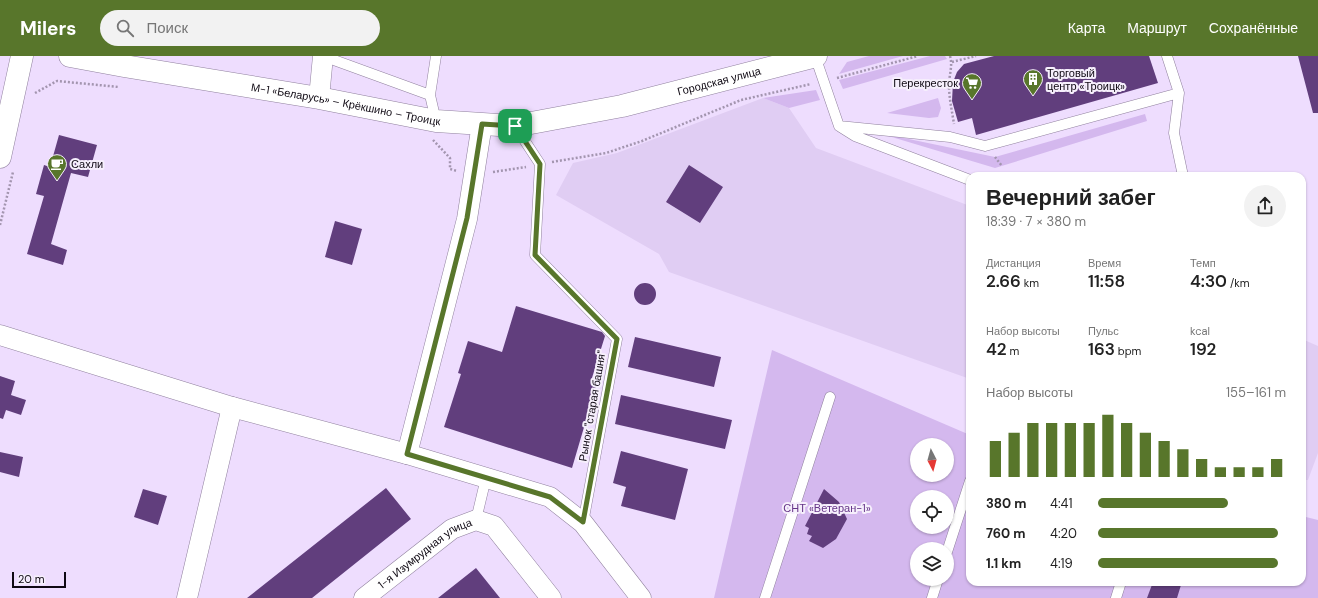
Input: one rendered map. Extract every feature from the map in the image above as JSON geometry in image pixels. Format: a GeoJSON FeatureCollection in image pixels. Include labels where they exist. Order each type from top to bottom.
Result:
{"type":"FeatureCollection","features":[{"type":"Feature","properties":{"kind":"main road"},"geometry":{"type":"LineString","coordinates":[[0,157],[22,56]]}},
{"type":"Feature","properties":{"kind":"main road","name":"М-1 «Беларусь» – Крёкшино – Троицк"},"geometry":{"type":"LineString","coordinates":[[70,56],[319,98],[434,130],[482,124],[515,126],[622,106]]}},
{"type":"Feature","properties":{"kind":"main road","name":"Городская улица"},"geometry":{"type":"LineString","coordinates":[[622,106],[816,56]]}},
{"type":"Feature","properties":{"kind":"street"},"geometry":{"type":"LineString","coordinates":[[319,98],[323,56]]}},
{"type":"Feature","properties":{"kind":"street"},"geometry":{"type":"LineString","coordinates":[[407,454],[467,218],[482,124]]}},
{"type":"Feature","properties":{"kind":"street"},"geometry":{"type":"LineString","coordinates":[[0,335],[232,407],[407,454],[550,497],[583,522],[641,598]]}},
{"type":"Feature","properties":{"kind":"street"},"geometry":{"type":"LineString","coordinates":[[187,598],[232,407]]}},
{"type":"Feature","properties":{"kind":"street","name":"1-я Изумрудная улица"},"geometry":{"type":"LineString","coordinates":[[364,598],[452,529],[476,520],[494,526],[552,598]]}},
{"type":"Feature","properties":{"kind":"lane"},"geometry":{"type":"LineString","coordinates":[[323,56],[430,96]]}},
{"type":"Feature","properties":{"kind":"lane"},"geometry":{"type":"LineString","coordinates":[[434,130],[430,96],[436,56]]}},
{"type":"Feature","properties":{"kind":"lane"},"geometry":{"type":"LineString","coordinates":[[816,56],[839,126],[855,136],[966,178]]}},
{"type":"Feature","properties":{"kind":"lane"},"geometry":{"type":"LineString","coordinates":[[1167,56],[1179,93],[1174,133],[1182,172]]}},
{"type":"Feature","properties":{"kind":"lane"},"geometry":{"type":"LineString","coordinates":[[839,126],[950,137],[985,146],[1179,93]]}},
{"type":"Feature","properties":{"kind":"lane"},"geometry":{"type":"LineString","coordinates":[[515,126],[540,164]]}},
{"type":"Feature","properties":{"kind":"lane","name":"Рынок \"старая башня\""},"geometry":{"type":"LineString","coordinates":[[540,164],[535,255],[617,339],[583,522]]}},
{"type":"Feature","properties":{"kind":"lane"},"geometry":{"type":"LineString","coordinates":[[765,598],[830,397]]}},
{"type":"Feature","properties":{"kind":"lane"},"geometry":{"type":"LineString","coordinates":[[476,520],[486,478]]}},
{"type":"Feature","properties":{"kind":"lane"},"geometry":{"type":"LineString","coordinates":[[950,542],[966,493]]}},
{"type":"Feature","properties":{"kind":"lane"},"geometry":{"type":"LineString","coordinates":[[932,598],[936,586]]}},
{"type":"Feature","properties":{"kind":"lane"},"geometry":{"type":"LineString","coordinates":[[1116,598],[1120,586]]}},
{"type":"Feature","properties":{"kind":"path"},"geometry":{"type":"LineString","coordinates":[[434,130],[450,158],[450,169],[474,175],[606,153],[642,141],[741,100],[824,82],[918,56]]}},
{"type":"Feature","properties":{"kind":"path"},"geometry":{"type":"LineString","coordinates":[[950,56],[952,62],[949,95],[954,125],[950,127]]}},
{"type":"Feature","properties":{"kind":"path"},"geometry":{"type":"LineString","coordinates":[[952,62],[976,56]]}},
{"type":"Feature","properties":{"kind":"path"},"geometry":{"type":"LineString","coordinates":[[57,81],[127,88]]}},
{"type":"Feature","properties":{"kind":"path"},"geometry":{"type":"LineString","coordinates":[[995,157],[1002,166]]}},
{"type":"Feature","properties":{"kind":"shaded area"},"geometry":{"type":"Polygon","coordinates":[[[763,98],[789,108],[816,148],[966,204],[966,378],[669,272],[659,254],[556,195],[573,163],[617,153],[763,98]]]}},
{"type":"Feature","properties":{"kind":"shaded area"},"geometry":{"type":"Polygon","coordinates":[[[1306,341],[1318,346],[1318,453],[1308,480],[1306,480],[1306,341]]]}},
{"type":"Feature","properties":{"kind":"green space"},"geometry":{"type":"Polygon","coordinates":[[[869,56],[903,56],[839,74],[847,62],[869,56]]]}},
{"type":"Feature","properties":{"kind":"green space"},"geometry":{"type":"Polygon","coordinates":[[[930,56],[945,56],[947,59],[843,89],[839,80],[930,56]]]}},
{"type":"Feature","properties":{"kind":"green space"},"geometry":{"type":"Polygon","coordinates":[[[816,90],[820,100],[789,108],[763,98],[816,90]]]}},
{"type":"Feature","properties":{"kind":"green space"},"geometry":{"type":"Polygon","coordinates":[[[938,98],[941,108],[938,117],[929,118],[887,113],[938,98]]]}},
{"type":"Feature","properties":{"kind":"green space"},"geometry":{"type":"Polygon","coordinates":[[[1145,114],[1147,121],[995,168],[875,132],[995,157],[1145,114]]]}},
{"type":"Feature","properties":{"kind":"green space","name":"СНТ «Ветеран-1»"},"geometry":{"type":"Polygon","coordinates":[[[772,350],[966,433],[966,586],[1306,586],[1306,517],[1318,520],[1318,598],[714,598],[772,350]]]}},
{"type":"Feature","properties":{"kind":"building","name":"Торговый центр «Троицк»"},"geometry":{"type":"Polygon","coordinates":[[[994,56],[1149,56],[1158,83],[976,135],[972,118],[958,122],[952,101],[953,82],[957,72],[964,64],[994,56]]]}},
{"type":"Feature","properties":{"kind":"building"},"geometry":{"type":"Polygon","coordinates":[[[1298,56],[1318,56],[1318,113],[1313,113],[1298,56]]]}},
{"type":"Feature","properties":{"kind":"building"},"geometry":{"type":"Polygon","coordinates":[[[59,135],[97,145],[88,177],[71,173],[51,244],[67,250],[63,265],[27,254],[44,196],[36,194],[44,165],[50,167],[59,135]]]}},
{"type":"Feature","properties":{"kind":"building"},"geometry":{"type":"Polygon","coordinates":[[[689,165],[723,187],[700,223],[666,202],[689,165]]]}},
{"type":"Feature","properties":{"kind":"building"},"geometry":{"type":"Polygon","coordinates":[[[335,221],[362,229],[352,265],[325,257],[335,221]]]}},
{"type":"Feature","properties":{"kind":"building"},"geometry":{"type":"Polygon","coordinates":[[[645,283],[653,286],[656,294],[653,302],[645,305],[637,302],[634,294],[637,286],[645,283]]]}},
{"type":"Feature","properties":{"kind":"building"},"geometry":{"type":"Polygon","coordinates":[[[516,306],[602,332],[605,336],[591,381],[597,383],[572,468],[444,427],[461,374],[458,373],[468,341],[502,352],[516,306]]]}},
{"type":"Feature","properties":{"kind":"building"},"geometry":{"type":"Polygon","coordinates":[[[635,337],[721,357],[714,387],[628,367],[635,337]]]}},
{"type":"Feature","properties":{"kind":"building"},"geometry":{"type":"Polygon","coordinates":[[[0,376],[15,381],[11,395],[26,400],[21,415],[6,410],[3,419],[0,418],[0,376]]]}},
{"type":"Feature","properties":{"kind":"building"},"geometry":{"type":"Polygon","coordinates":[[[621,395],[732,420],[725,449],[615,424],[621,395]]]}},
{"type":"Feature","properties":{"kind":"building"},"geometry":{"type":"Polygon","coordinates":[[[621,451],[688,469],[675,520],[621,506],[626,487],[613,483],[621,451]]]}},
{"type":"Feature","properties":{"kind":"building"},"geometry":{"type":"Polygon","coordinates":[[[0,452],[23,457],[19,477],[0,472],[0,452]]]}},
{"type":"Feature","properties":{"kind":"building"},"geometry":{"type":"Polygon","coordinates":[[[386,488],[411,519],[312,598],[247,598],[386,488]]]}},
{"type":"Feature","properties":{"kind":"building"},"geometry":{"type":"Polygon","coordinates":[[[143,489],[167,496],[158,525],[134,517],[143,489]]]}},
{"type":"Feature","properties":{"kind":"building"},"geometry":{"type":"Polygon","coordinates":[[[824,489],[839,502],[847,519],[836,539],[823,548],[809,541],[812,536],[807,534],[809,528],[805,526],[824,489]]]}},
{"type":"Feature","properties":{"kind":"building"},"geometry":{"type":"Polygon","coordinates":[[[476,568],[500,598],[438,598],[476,568]]]}},
{"type":"Feature","properties":{"kind":"building"},"geometry":{"type":"Polygon","coordinates":[[[1152,586],[1181,586],[1177,598],[1147,598],[1152,586]]]}},
{"type":"Feature","properties":{"kind":"place","name":"Торговый центр «Троицк»"},"geometry":{"type":"Point","coordinates":[1033,96]}},
{"type":"Feature","properties":{"kind":"place","name":"Перекресток"},"geometry":{"type":"Point","coordinates":[972,100]}},
{"type":"Feature","properties":{"kind":"place","name":"Сахли"},"geometry":{"type":"Point","coordinates":[57,181]}},
{"type":"Feature","properties":{"kind":"route"},"geometry":{"type":"LineString","coordinates":[[482,124],[515,126],[540,164],[535,255],[617,339],[583,522],[550,497],[407,454],[467,218],[482,124]]}}]}
